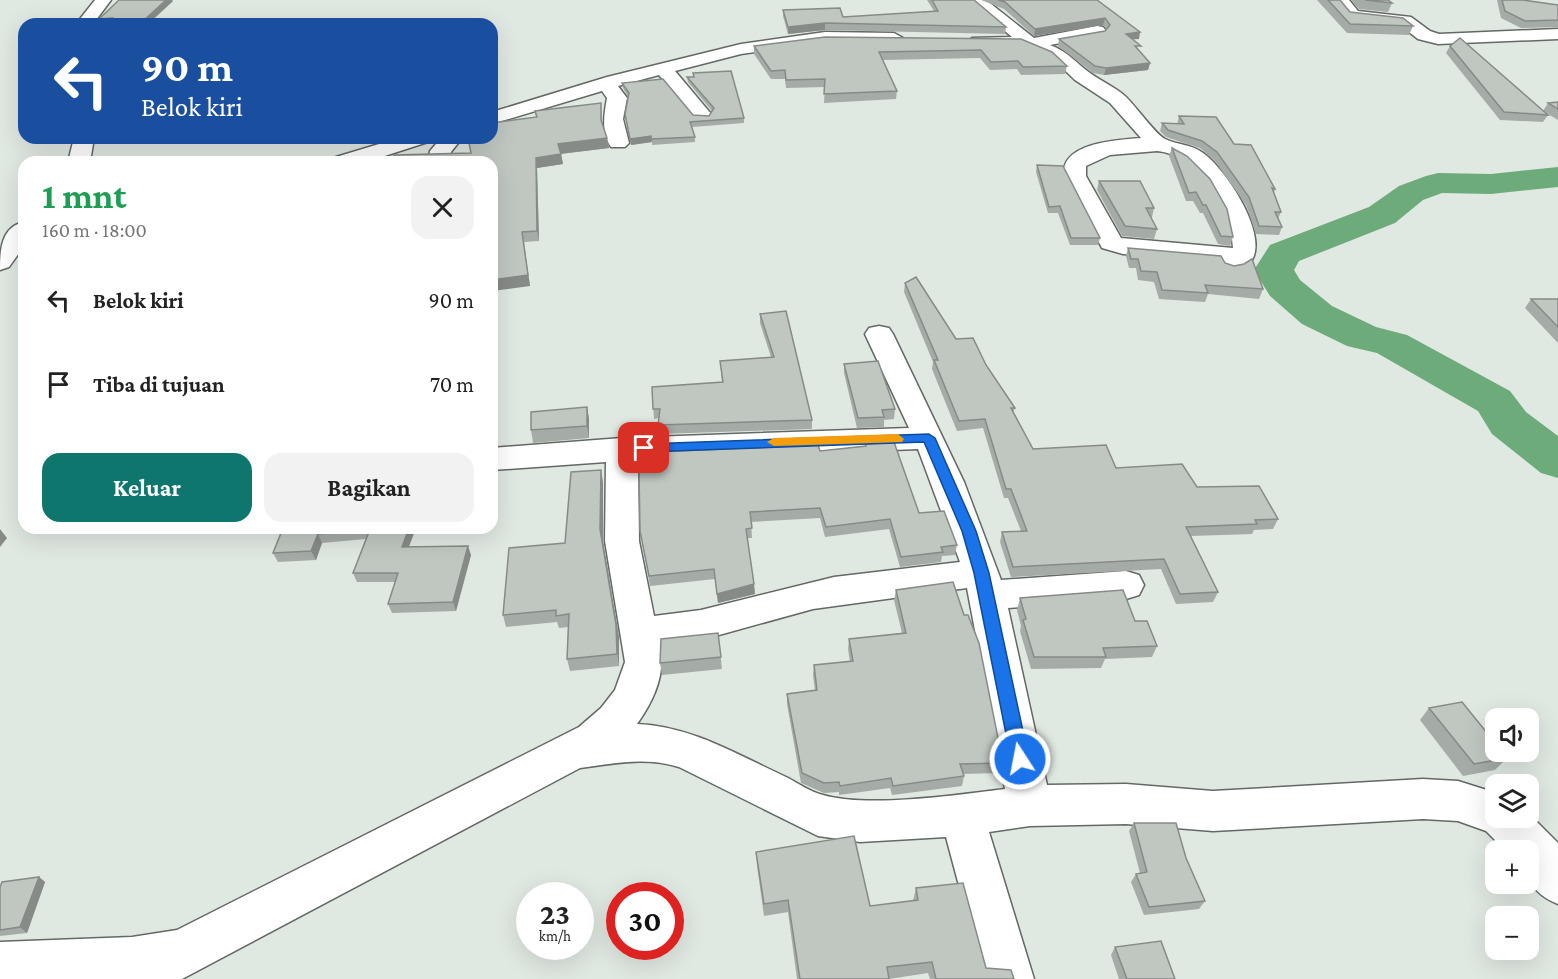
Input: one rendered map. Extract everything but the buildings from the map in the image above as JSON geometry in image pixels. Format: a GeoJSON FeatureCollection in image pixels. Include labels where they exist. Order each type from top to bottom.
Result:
{"type":"FeatureCollection","features":[{"type":"Feature","properties":{"kind":"street"},"geometry":{"type":"LineString","coordinates":[[89,18],[104,0]]}},
{"type":"Feature","properties":{"kind":"street"},"geometry":{"type":"LineString","coordinates":[[975,0],[1014,28],[1028,42],[1058,54],[1082,76],[1117,99],[1157,143],[1181,149],[1214,173],[1245,239],[1239,261],[1123,247],[1108,240],[1074,176],[1075,165],[1078,160],[1095,153],[1157,143]]}},
{"type":"Feature","properties":{"kind":"street"},"geometry":{"type":"LineString","coordinates":[[1340,0],[1353,15],[1405,21],[1424,35],[1438,39],[1558,34]]}},
{"type":"Feature","properties":{"kind":"street"},"geometry":{"type":"LineString","coordinates":[[965,41],[1028,42],[1097,31]]}},
{"type":"Feature","properties":{"kind":"street"},"geometry":{"type":"LineString","coordinates":[[498,116],[607,83],[741,49],[804,39],[838,37],[917,39]]}},
{"type":"Feature","properties":{"kind":"street"},"geometry":{"type":"LineString","coordinates":[[663,68],[702,115]]}},
{"type":"Feature","properties":{"kind":"street"},"geometry":{"type":"LineString","coordinates":[[607,83],[617,98],[613,118],[618,144]]}},
{"type":"Feature","properties":{"kind":"street"},"geometry":{"type":"LineString","coordinates":[[363,156],[402,144]]}},
{"type":"Feature","properties":{"kind":"street"},"geometry":{"type":"LineString","coordinates":[[0,262],[18,239]]}},
{"type":"Feature","properties":{"kind":"street"},"geometry":{"type":"LineString","coordinates":[[879,334],[929,438],[969,531],[984,584],[1030,806]]}},
{"type":"Feature","properties":{"kind":"street"},"geometry":{"type":"LineString","coordinates":[[498,459],[622,449],[929,438]]}},
{"type":"Feature","properties":{"kind":"street"},"geometry":{"type":"LineString","coordinates":[[0,967],[132,962],[182,954],[594,740],[615,721],[633,698],[644,662],[622,541],[622,449]]}},
{"type":"Feature","properties":{"kind":"street"},"geometry":{"type":"LineString","coordinates":[[639,630],[667,633],[810,595],[858,587],[984,584],[1126,585]]}},
{"type":"Feature","properties":{"kind":"street"},"geometry":{"type":"LineString","coordinates":[[574,750],[630,742],[660,743],[690,752],[818,815],[860,821],[962,815],[1030,806],[1126,804],[1213,811],[1423,799],[1458,801],[1485,810]]}},
{"type":"Feature","properties":{"kind":"street"},"geometry":{"type":"LineString","coordinates":[[962,815],[1009,979]]}},
{"type":"Feature","properties":{"kind":"street"},"geometry":{"type":"LineString","coordinates":[[1515,828],[1534,848],[1558,881]]}},
{"type":"Feature","properties":{"kind":"waterway"},"geometry":{"type":"LineString","coordinates":[[1558,177],[1491,184],[1438,183],[1411,193],[1382,215],[1284,253],[1274,270],[1284,287],[1317,315],[1362,337],[1392,344],[1494,401],[1509,423],[1558,461]]}},
{"type":"Feature","properties":{"kind":"slow traffic"},"geometry":{"type":"LineString","coordinates":[[774,442],[898,439]]}},
{"type":"Feature","properties":{"kind":"route"},"geometry":{"type":"LineString","coordinates":[[644,448],[929,438],[969,531],[982,573],[1020,759]]}}]}
